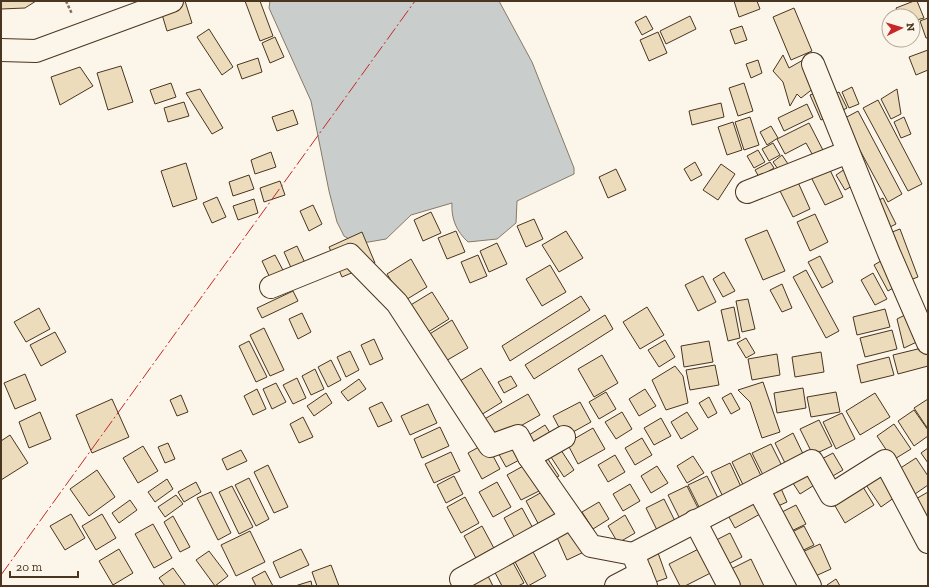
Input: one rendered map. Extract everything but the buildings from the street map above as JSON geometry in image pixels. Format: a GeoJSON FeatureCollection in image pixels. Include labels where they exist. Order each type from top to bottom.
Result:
{"type":"FeatureCollection","features":[{"type":"Feature","properties":{"kind":"street"},"geometry":{"type":"LineString","coordinates":[[1,50],[36,51],[172,1]]}},
{"type":"Feature","properties":{"kind":"street"},"geometry":{"type":"LineString","coordinates":[[813,64],[889,253],[928,343]]}},
{"type":"Feature","properties":{"kind":"street"},"geometry":{"type":"LineString","coordinates":[[747,192],[848,152]]}},
{"type":"Feature","properties":{"kind":"street"},"geometry":{"type":"LineString","coordinates":[[271,288],[350,255],[397,303],[490,446],[518,436],[529,457],[591,546],[640,571]]}},
{"type":"Feature","properties":{"kind":"street"},"geometry":{"type":"LineString","coordinates":[[529,457],[564,437]]}},
{"type":"Feature","properties":{"kind":"street"},"geometry":{"type":"LineString","coordinates":[[616,586],[640,571],[695,521],[812,461],[831,495],[885,461],[928,542]]}},
{"type":"Feature","properties":{"kind":"street"},"geometry":{"type":"LineString","coordinates":[[758,489],[810,586]]}},
{"type":"Feature","properties":{"kind":"street"},"geometry":{"type":"LineString","coordinates":[[461,579],[571,518]]}},
{"type":"Feature","properties":{"kind":"street"},"geometry":{"type":"LineString","coordinates":[[695,521],[729,586]]}},
{"type":"Feature","properties":{"kind":"shaded area"},"geometry":{"type":"Polygon","coordinates":[[[270,1],[499,1],[532,62],[574,168],[574,174],[517,201],[516,223],[497,239],[468,242],[457,229],[452,214],[452,203],[411,215],[386,239],[357,244],[344,236],[337,222],[329,191],[311,101],[269,8],[270,1]]]}},
{"type":"Feature","properties":{"kind":"power"},"geometry":{"type":"LineString","coordinates":[[1,575],[415,1]]}}]}
